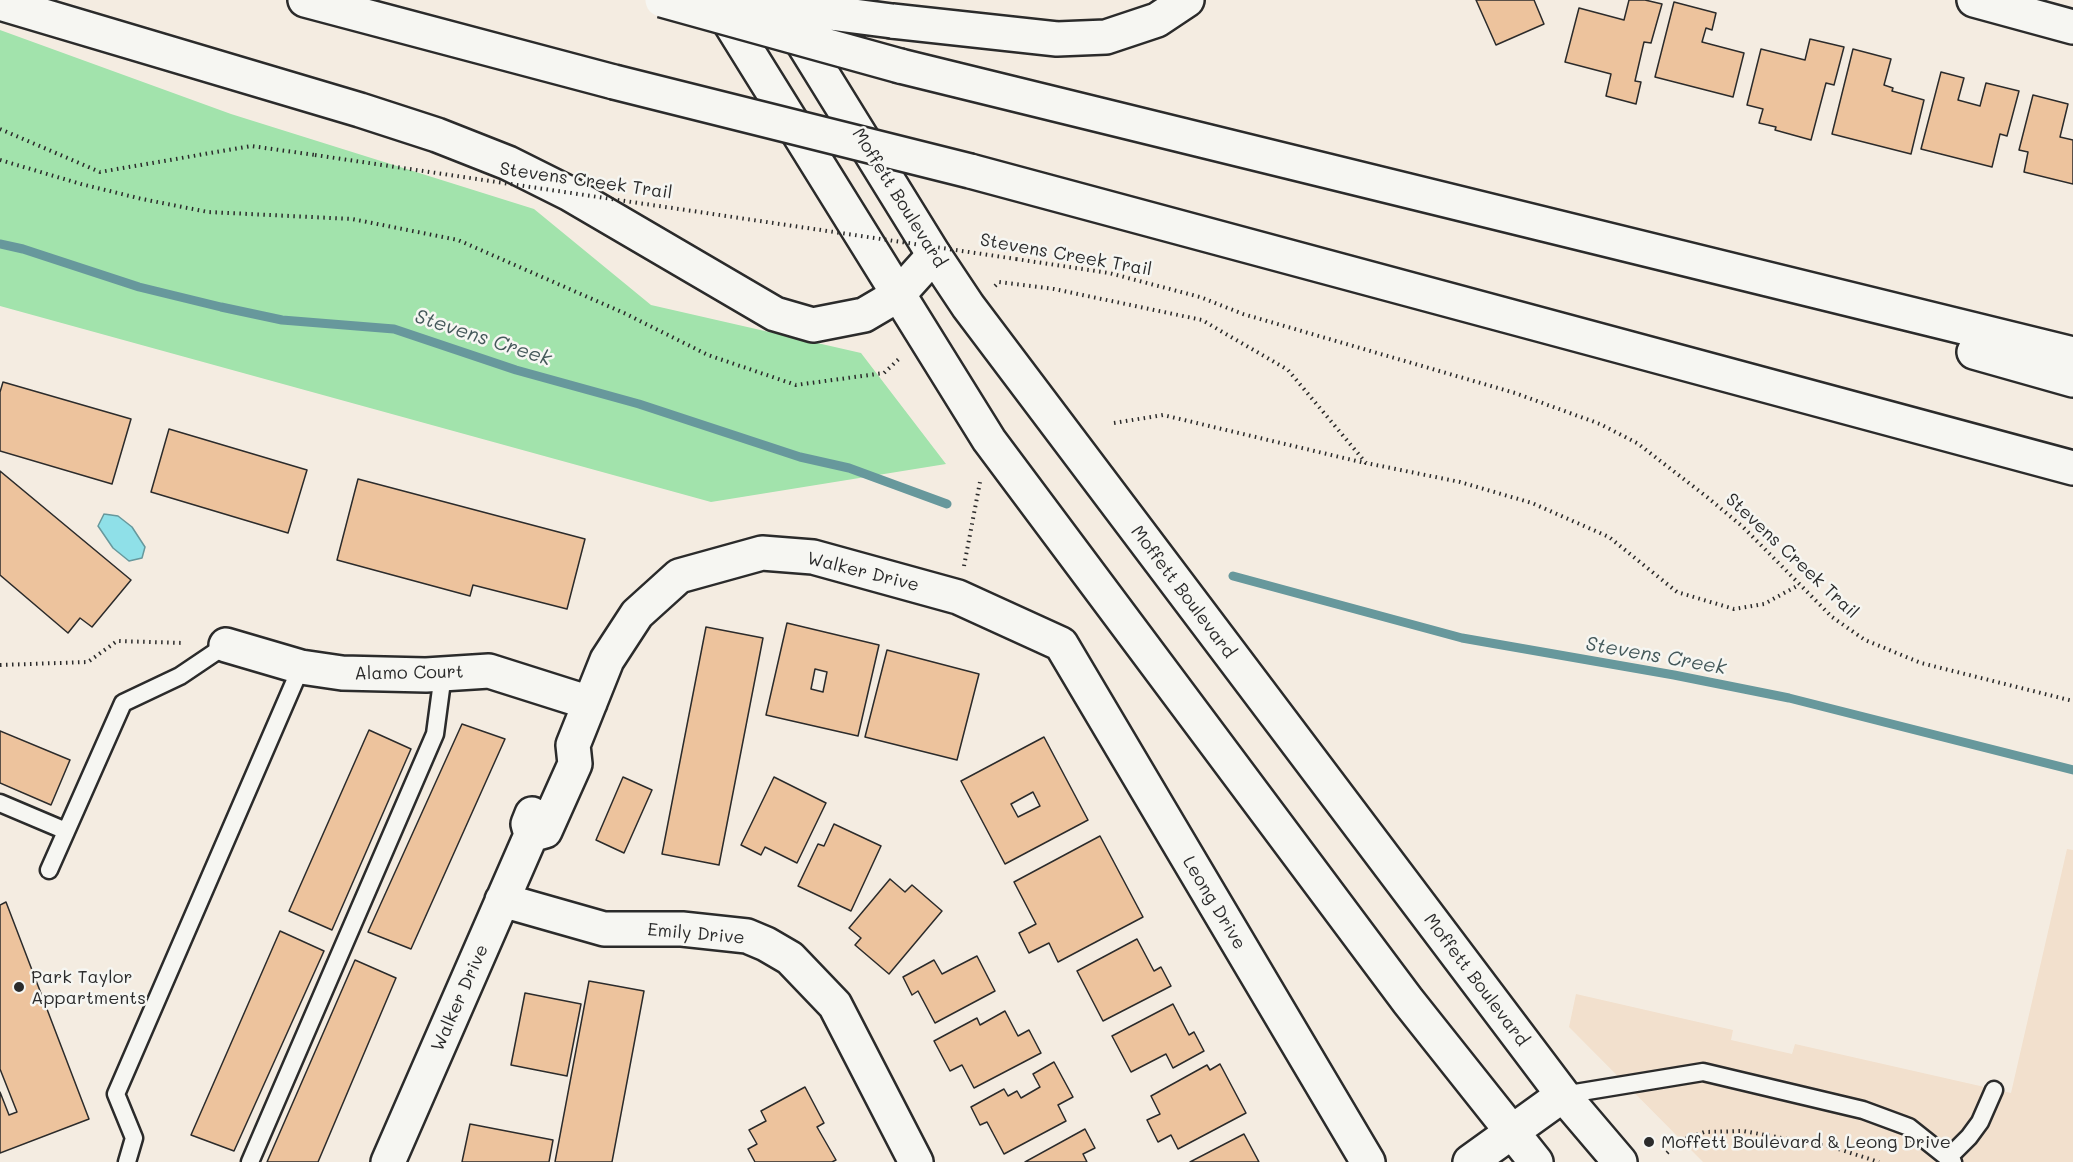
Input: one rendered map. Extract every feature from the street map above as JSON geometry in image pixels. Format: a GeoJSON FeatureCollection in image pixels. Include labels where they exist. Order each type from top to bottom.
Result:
{"type":"FeatureCollection","features":[{"type":"Feature","properties":{"kind":"main road"},"geometry":{"type":"LineString","coordinates":[[305,0],[970,171],[2073,468]]}},
{"type":"Feature","properties":{"kind":"main road"},"geometry":{"type":"LineString","coordinates":[[662,0],[900,66],[2073,354]]}},
{"type":"Feature","properties":{"kind":"main road"},"geometry":{"type":"LineString","coordinates":[[716,0],[989,440],[1401,992],[1536,1162]]}},
{"type":"Feature","properties":{"kind":"main road"},"geometry":{"type":"LineString","coordinates":[[729,0],[1057,39],[1106,36],[1157,20],[1186,0]]}},
{"type":"Feature","properties":{"kind":"main road","name":"Moffett Boulevard"},"geometry":{"type":"LineString","coordinates":[[776,0],[934,255],[989,334],[1563,1095],[1620,1162]]}},
{"type":"Feature","properties":{"kind":"main road"},"geometry":{"type":"LineString","coordinates":[[1974,0],[2073,27]]}},
{"type":"Feature","properties":{"kind":"main road"},"geometry":{"type":"LineString","coordinates":[[0,3],[360,110],[437,135],[498,159],[570,194],[776,314],[813,325],[864,315],[898,295],[934,255]]}},
{"type":"Feature","properties":{"kind":"main road"},"geometry":{"type":"LineString","coordinates":[[1787,283],[1955,346],[2073,380]]}},
{"type":"Feature","properties":{"kind":"main road","name":"Walker Drive"},"geometry":{"type":"LineString","coordinates":[[388,1162],[531,835],[545,831],[575,764],[573,745],[607,660],[637,614],[679,576],[762,554],[813,557],[958,597],[1061,644]]}},
{"type":"Feature","properties":{"kind":"main road","name":"Leong Drive"},"geometry":{"type":"LineString","coordinates":[[1061,644],[1368,1162]]}},
{"type":"Feature","properties":{"kind":"main road","name":"Alamo Court"},"geometry":{"type":"LineString","coordinates":[[226,645],[301,667],[342,673],[443,674],[489,671],[590,703]]}},
{"type":"Feature","properties":{"kind":"main road","name":"Emily Drive"},"geometry":{"type":"LineString","coordinates":[[502,900],[604,929],[682,929],[747,936],[790,958],[835,1005],[916,1162]]}},
{"type":"Feature","properties":{"kind":"main road"},"geometry":{"type":"LineString","coordinates":[[1470,1162],[1563,1095]]}},
{"type":"Feature","properties":{"kind":"lane"},"geometry":{"type":"LineString","coordinates":[[49,870],[123,703],[180,676],[226,645]]}},
{"type":"Feature","properties":{"kind":"lane"},"geometry":{"type":"LineString","coordinates":[[128,1162],[134,1138],[116,1094],[301,667]]}},
{"type":"Feature","properties":{"kind":"lane"},"geometry":{"type":"LineString","coordinates":[[250,1162],[435,734],[443,674]]}},
{"type":"Feature","properties":{"kind":"lane"},"geometry":{"type":"LineString","coordinates":[[0,803],[66,831]]}},
{"type":"Feature","properties":{"kind":"lane"},"geometry":{"type":"LineString","coordinates":[[1563,1095],[1703,1072],[1863,1110],[1909,1127],[1951,1160],[1980,1122],[1994,1090]]}},
{"type":"Feature","properties":{"kind":"path","name":"Stevens Creek Trail"},"geometry":{"type":"LineString","coordinates":[[0,129],[100,172],[251,146],[1108,273],[1200,297],[1243,314],[1515,393],[1600,424],[1637,443],[1707,497],[1743,527],[1832,617],[1865,640],[1921,663],[2073,701]]}},
{"type":"Feature","properties":{"kind":"path"},"geometry":{"type":"LineString","coordinates":[[1114,423],[1163,415],[1366,463]]}},
{"type":"Feature","properties":{"kind":"path"},"geometry":{"type":"LineString","coordinates":[[958,597],[989,440]]}},
{"type":"Feature","properties":{"kind":"path"},"geometry":{"type":"LineString","coordinates":[[0,664],[88,662],[117,640],[226,645]]}},
{"type":"Feature","properties":{"kind":"path"},"geometry":{"type":"LineString","coordinates":[[1667,1153],[1679,1141],[1704,1132],[1743,1131],[1832,1147],[1879,1162]]}},
{"type":"Feature","properties":{"kind":"shaded area"},"geometry":{"type":"Polygon","coordinates":[[[2067,849],[2073,850],[2073,1162],[1703,1162],[1569,1027],[1576,994],[1733,1030],[1731,1040],[1792,1054],[1795,1044],[2011,1093],[2067,849]]]}},
{"type":"Feature","properties":{"kind":"green space"},"geometry":{"type":"Polygon","coordinates":[[[0,30],[231,114],[534,209],[651,305],[861,353],[946,464],[711,502],[0,306],[0,30]]]}},
{"type":"Feature","properties":{"kind":"water"},"geometry":{"type":"Polygon","coordinates":[[[104,514],[118,516],[132,527],[145,547],[142,558],[129,561],[113,548],[98,526],[104,514]]]}},
{"type":"Feature","properties":{"kind":"building"},"geometry":{"type":"Polygon","coordinates":[[[1476,0],[1534,0],[1544,24],[1496,45],[1476,0]]]}},
{"type":"Feature","properties":{"kind":"building"},"geometry":{"type":"Polygon","coordinates":[[[1629,0],[1645,0],[1662,4],[1651,43],[1644,42],[1635,81],[1641,82],[1636,104],[1606,96],[1611,74],[1565,62],[1579,8],[1624,20],[1629,0]]]}},
{"type":"Feature","properties":{"kind":"building"},"geometry":{"type":"Polygon","coordinates":[[[1674,2],[1716,13],[1712,30],[1706,28],[1702,42],[1744,53],[1733,97],[1655,77],[1674,2]]]}},
{"type":"Feature","properties":{"kind":"building"},"geometry":{"type":"Polygon","coordinates":[[[1810,39],[1844,47],[1834,85],[1826,83],[1811,140],[1759,123],[1763,109],[1747,105],[1761,49],[1805,60],[1810,39]]]}},
{"type":"Feature","properties":{"kind":"building"},"geometry":{"type":"Polygon","coordinates":[[[1853,49],[1891,59],[1884,85],[1893,88],[1892,91],[1924,100],[1911,154],[1832,134],[1853,49]]]}},
{"type":"Feature","properties":{"kind":"building"},"geometry":{"type":"Polygon","coordinates":[[[1941,72],[1964,78],[1958,100],[1980,106],[1986,83],[2019,91],[2007,136],[2000,134],[1992,167],[1921,149],[1941,72]]]}},
{"type":"Feature","properties":{"kind":"building"},"geometry":{"type":"Polygon","coordinates":[[[2033,95],[2068,104],[2060,137],[2073,140],[2073,184],[2024,172],[2028,152],[2019,150],[2033,95]]]}},
{"type":"Feature","properties":{"kind":"building"},"geometry":{"type":"Polygon","coordinates":[[[3,382],[131,419],[112,484],[0,451],[0,392],[3,382]]]}},
{"type":"Feature","properties":{"kind":"building"},"geometry":{"type":"Polygon","coordinates":[[[169,429],[307,470],[288,533],[151,492],[169,429]]]}},
{"type":"Feature","properties":{"kind":"building"},"geometry":{"type":"Polygon","coordinates":[[[0,471],[131,580],[92,627],[80,618],[68,633],[0,575],[0,471]]]}},
{"type":"Feature","properties":{"kind":"building"},"geometry":{"type":"Polygon","coordinates":[[[358,479],[585,539],[567,609],[473,585],[470,596],[337,560],[358,479]]]}},
{"type":"Feature","properties":{"kind":"building"},"geometry":{"type":"Polygon","coordinates":[[[787,623],[879,645],[858,736],[766,715],[787,623]],[[815,669],[811,689],[823,692],[827,672],[815,669]]]}},
{"type":"Feature","properties":{"kind":"building"},"geometry":{"type":"Polygon","coordinates":[[[706,627],[763,638],[719,865],[662,854],[706,627]]]}},
{"type":"Feature","properties":{"kind":"building"},"geometry":{"type":"Polygon","coordinates":[[[887,650],[979,674],[957,760],[865,737],[887,650]]]}},
{"type":"Feature","properties":{"kind":"building"},"geometry":{"type":"Polygon","coordinates":[[[462,724],[505,739],[411,949],[368,932],[462,724]]]}},
{"type":"Feature","properties":{"kind":"building"},"geometry":{"type":"Polygon","coordinates":[[[369,730],[411,749],[332,930],[289,911],[369,730]]]}},
{"type":"Feature","properties":{"kind":"building"},"geometry":{"type":"Polygon","coordinates":[[[0,731],[70,760],[51,805],[0,783],[0,731]]]}},
{"type":"Feature","properties":{"kind":"building"},"geometry":{"type":"Polygon","coordinates":[[[1044,737],[1088,820],[1005,864],[961,781],[1044,737]],[[1033,792],[1011,804],[1018,817],[1040,806],[1033,792]]]}},
{"type":"Feature","properties":{"kind":"building"},"geometry":{"type":"Polygon","coordinates":[[[623,777],[652,790],[624,853],[596,840],[623,777]]]}},
{"type":"Feature","properties":{"kind":"building"},"geometry":{"type":"Polygon","coordinates":[[[774,777],[826,803],[797,863],[765,847],[761,855],[741,845],[774,777]]]}},
{"type":"Feature","properties":{"kind":"building"},"geometry":{"type":"Polygon","coordinates":[[[834,824],[881,846],[851,911],[798,886],[818,844],[824,846],[834,824]]]}},
{"type":"Feature","properties":{"kind":"building"},"geometry":{"type":"Polygon","coordinates":[[[1100,836],[1143,917],[1058,962],[1049,943],[1029,953],[1019,933],[1036,924],[1014,882],[1100,836]]]}},
{"type":"Feature","properties":{"kind":"building"},"geometry":{"type":"Polygon","coordinates":[[[890,879],[905,892],[912,885],[942,911],[889,974],[855,945],[861,938],[849,928],[890,879]]]}},
{"type":"Feature","properties":{"kind":"building","name":"Park Taylor Appartments"},"geometry":{"type":"Polygon","coordinates":[[[6,902],[89,1119],[0,1153],[0,1092],[9,1115],[17,1112],[0,1069],[0,905],[6,902]]]}},
{"type":"Feature","properties":{"kind":"building"},"geometry":{"type":"Polygon","coordinates":[[[280,931],[324,951],[234,1151],[191,1135],[280,931]]]}},
{"type":"Feature","properties":{"kind":"building"},"geometry":{"type":"Polygon","coordinates":[[[1137,939],[1154,971],[1161,967],[1171,986],[1103,1021],[1077,971],[1137,939]]]}},
{"type":"Feature","properties":{"kind":"building"},"geometry":{"type":"Polygon","coordinates":[[[977,956],[995,991],[935,1023],[918,991],[912,995],[903,977],[934,960],[942,974],[977,956]]]}},
{"type":"Feature","properties":{"kind":"building"},"geometry":{"type":"Polygon","coordinates":[[[355,960],[396,978],[318,1162],[267,1162],[355,960]]]}},
{"type":"Feature","properties":{"kind":"building"},"geometry":{"type":"Polygon","coordinates":[[[589,981],[644,991],[612,1162],[555,1162],[589,981]]]}},
{"type":"Feature","properties":{"kind":"building"},"geometry":{"type":"Polygon","coordinates":[[[525,993],[581,1004],[567,1076],[511,1065],[525,993]]]}},
{"type":"Feature","properties":{"kind":"building"},"geometry":{"type":"Polygon","coordinates":[[[1173,1004],[1189,1035],[1194,1032],[1204,1051],[1173,1068],[1166,1054],[1131,1072],[1112,1036],[1173,1004]]]}},
{"type":"Feature","properties":{"kind":"building"},"geometry":{"type":"Polygon","coordinates":[[[1005,1011],[1018,1036],[1029,1030],[1041,1053],[974,1088],[962,1065],[950,1071],[934,1041],[977,1018],[980,1025],[1005,1011]]]}},
{"type":"Feature","properties":{"kind":"building"},"geometry":{"type":"Polygon","coordinates":[[[1054,1062],[1073,1097],[1058,1105],[1066,1121],[1004,1154],[987,1122],[980,1125],[971,1107],[1004,1089],[1008,1096],[1017,1091],[1021,1098],[1040,1087],[1033,1074],[1054,1062]]]}},
{"type":"Feature","properties":{"kind":"building"},"geometry":{"type":"Polygon","coordinates":[[[1220,1064],[1246,1113],[1178,1149],[1171,1135],[1158,1142],[1147,1120],[1160,1114],[1151,1096],[1207,1065],[1210,1070],[1220,1064]]]}},
{"type":"Feature","properties":{"kind":"building"},"geometry":{"type":"Polygon","coordinates":[[[805,1087],[824,1123],[817,1127],[836,1160],[832,1162],[755,1162],[748,1149],[757,1144],[749,1130],[766,1121],[761,1111],[805,1087]]]}},
{"type":"Feature","properties":{"kind":"building"},"geometry":{"type":"Polygon","coordinates":[[[470,1124],[553,1140],[549,1162],[462,1162],[470,1124]]]}},
{"type":"Feature","properties":{"kind":"building"},"geometry":{"type":"Polygon","coordinates":[[[1085,1129],[1095,1148],[1083,1154],[1087,1162],[1025,1162],[1085,1129]]]}},
{"type":"Feature","properties":{"kind":"building"},"geometry":{"type":"Polygon","coordinates":[[[1244,1134],[1259,1162],[1190,1162],[1244,1134]]]}},
{"type":"Feature","properties":{"kind":"waterway","name":"Stevens Creek"},"geometry":{"type":"LineString","coordinates":[[0,244],[23,249],[139,287],[221,307],[282,320],[394,329],[516,370],[639,404],[800,457],[849,468],[947,504]]}},
{"type":"Feature","properties":{"kind":"waterway","name":"Stevens Creek"},"geometry":{"type":"LineString","coordinates":[[1233,576],[1462,638],[1674,675],[1789,698],[2073,770]]}},
{"type":"Feature","properties":{"kind":"place","name":"Park Taylor Appartments"},"geometry":{"type":"Point","coordinates":[19,987]}},
{"type":"Feature","properties":{"kind":"place","name":"Moffett Boulevard & Leong Drive"},"geometry":{"type":"Point","coordinates":[1649,1142]}}]}
